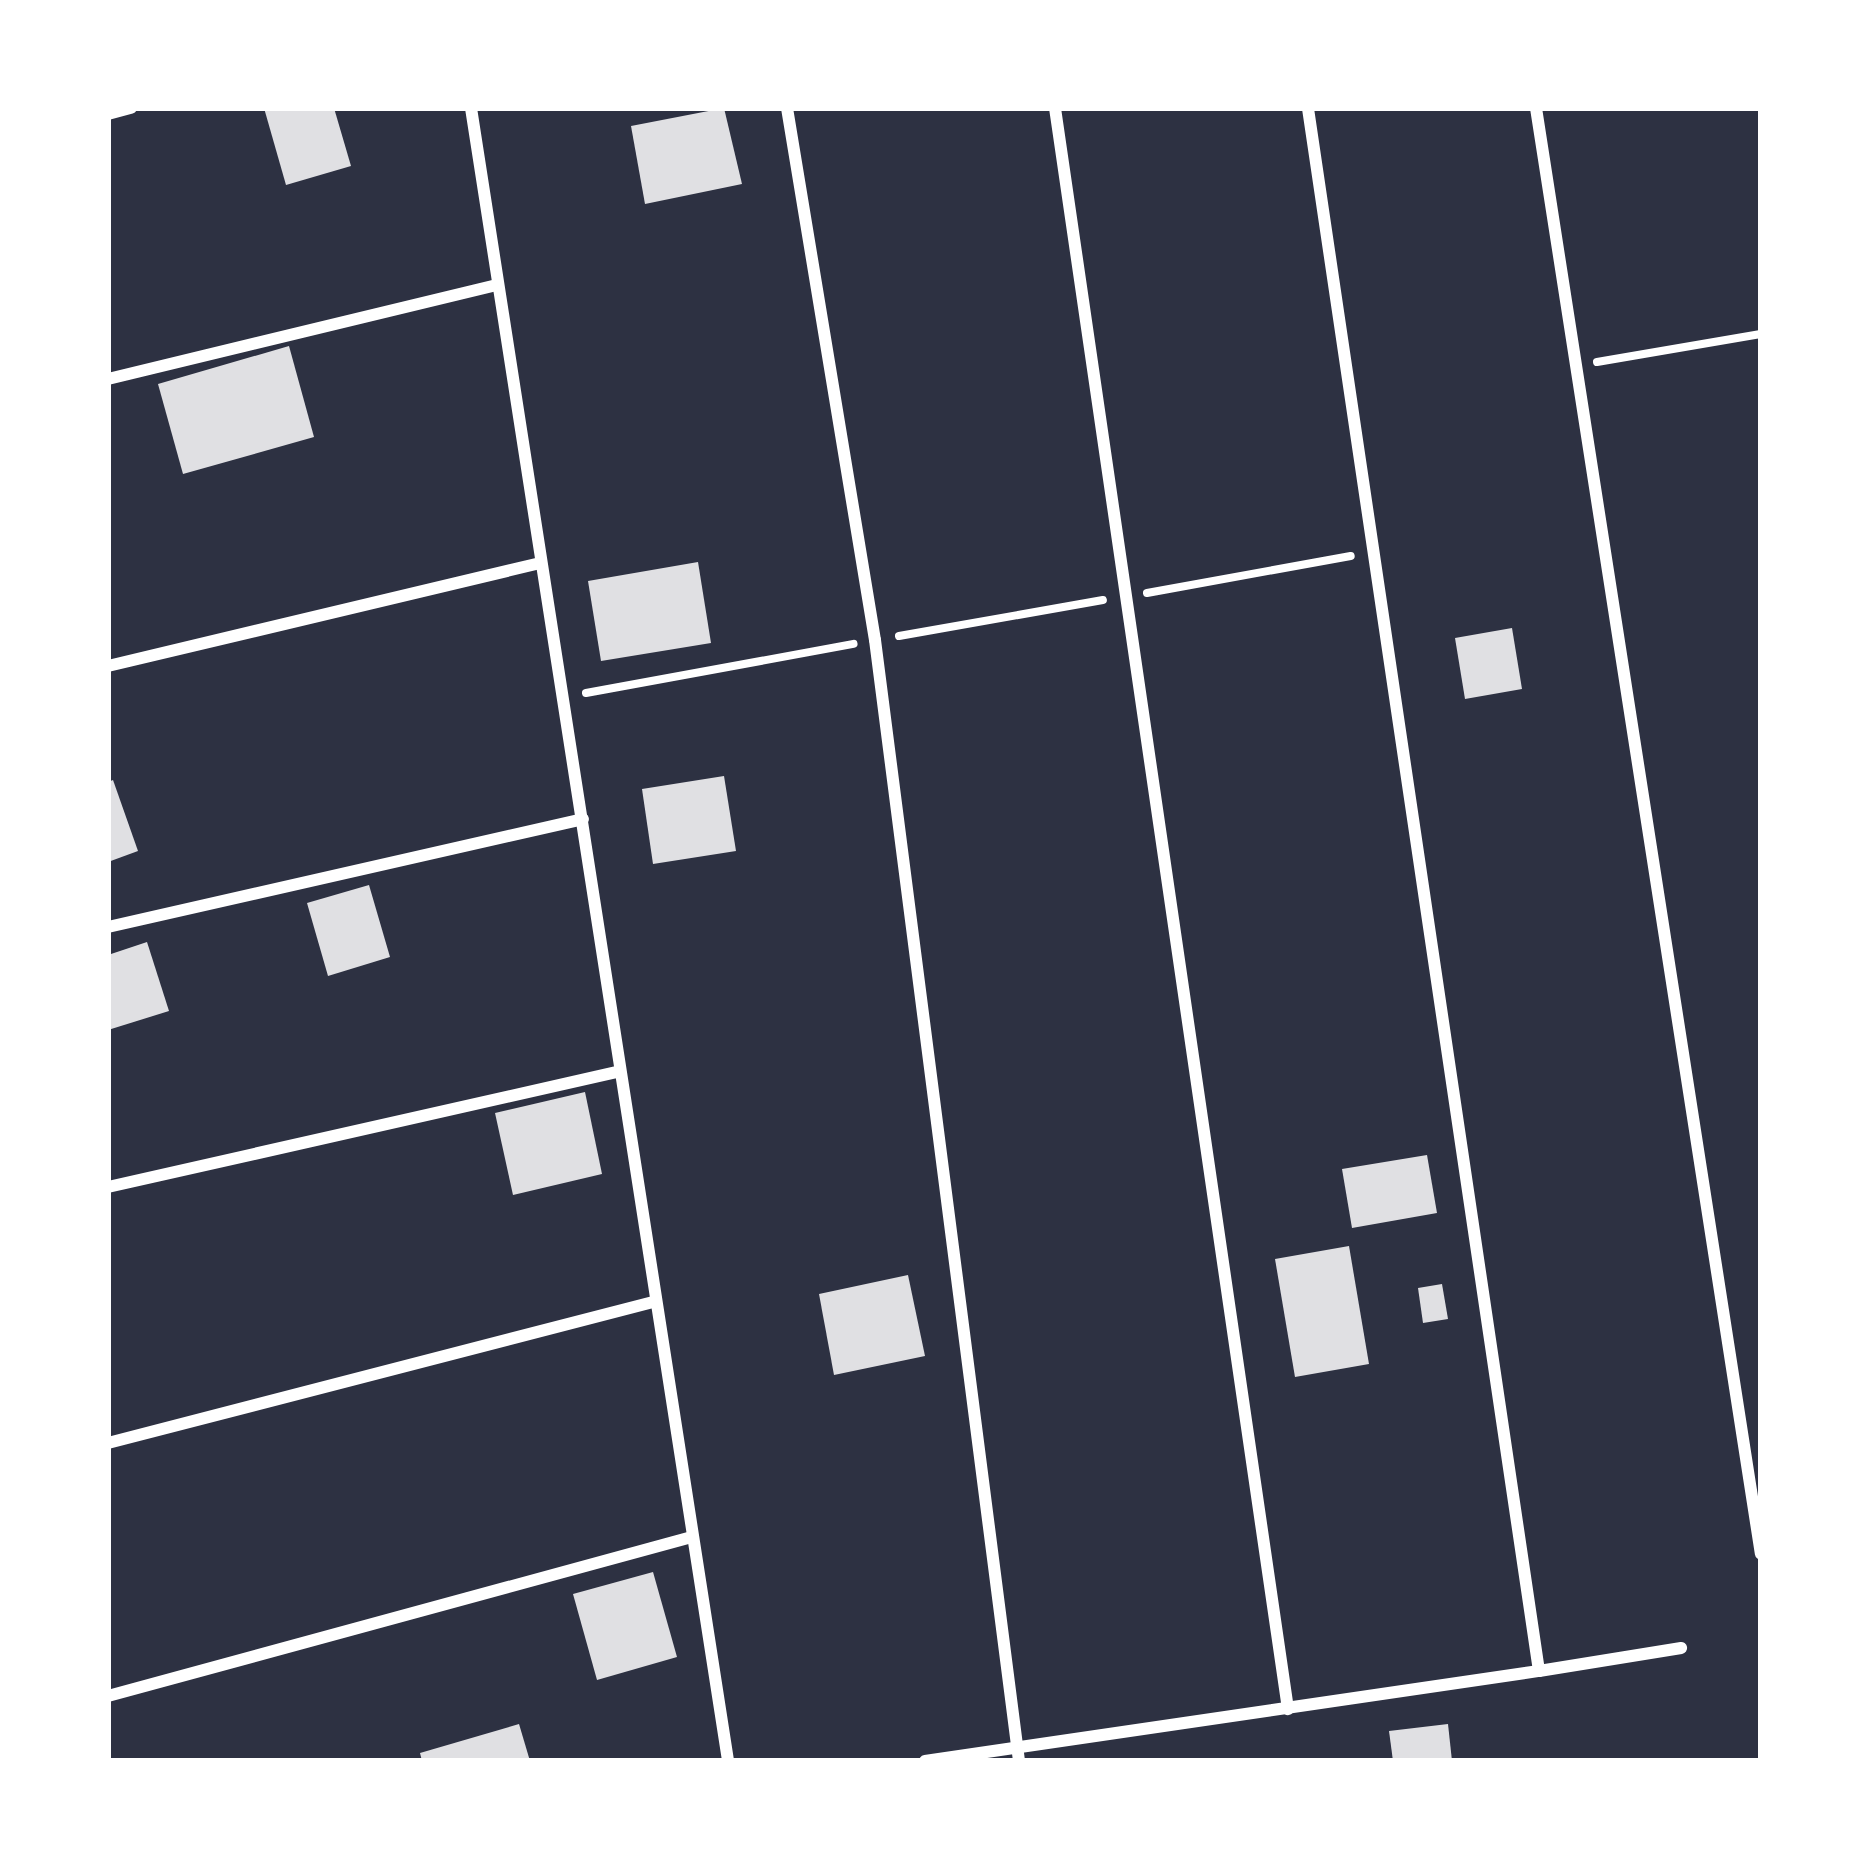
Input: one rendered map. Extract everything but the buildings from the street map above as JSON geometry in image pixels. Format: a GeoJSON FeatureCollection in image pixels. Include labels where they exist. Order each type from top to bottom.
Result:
{"type":"FeatureCollection","features":[{"type":"Feature","properties":{"kind":"street"},"geometry":{"type":"LineString","coordinates":[[108,114],[131,108]]}},
{"type":"Feature","properties":{"kind":"street"},"geometry":{"type":"LineString","coordinates":[[471,108],[536,564],[583,819],[617,1072],[728,1761]]}},
{"type":"Feature","properties":{"kind":"street"},"geometry":{"type":"LineString","coordinates":[[787,108],[875,640],[1017,1754]]}},
{"type":"Feature","properties":{"kind":"street"},"geometry":{"type":"LineString","coordinates":[[1055,108],[1131,596],[1288,1709]]}},
{"type":"Feature","properties":{"kind":"street"},"geometry":{"type":"LineString","coordinates":[[1308,108],[1382,550],[1539,1671]]}},
{"type":"Feature","properties":{"kind":"street"},"geometry":{"type":"LineString","coordinates":[[1536,108],[1761,1554]]}},
{"type":"Feature","properties":{"kind":"street"},"geometry":{"type":"LineString","coordinates":[[108,379],[497,285]]}},
{"type":"Feature","properties":{"kind":"street"},"geometry":{"type":"LineString","coordinates":[[108,666],[536,564]]}},
{"type":"Feature","properties":{"kind":"street"},"geometry":{"type":"LineString","coordinates":[[108,927],[583,819]]}},
{"type":"Feature","properties":{"kind":"street"},"geometry":{"type":"LineString","coordinates":[[108,1187],[617,1072]]}},
{"type":"Feature","properties":{"kind":"street"},"geometry":{"type":"LineString","coordinates":[[108,1443],[653,1302]]}},
{"type":"Feature","properties":{"kind":"street"},"geometry":{"type":"LineString","coordinates":[[108,1696],[692,1537]]}},
{"type":"Feature","properties":{"kind":"street"},"geometry":{"type":"LineString","coordinates":[[925,1761],[1017,1754],[1681,1648]]}},
{"type":"Feature","properties":{"kind":"path"},"geometry":{"type":"LineString","coordinates":[[1576,366],[1761,334]]}},
{"type":"Feature","properties":{"kind":"path"},"geometry":{"type":"LineString","coordinates":[[561,698],[1382,550]]}}]}
